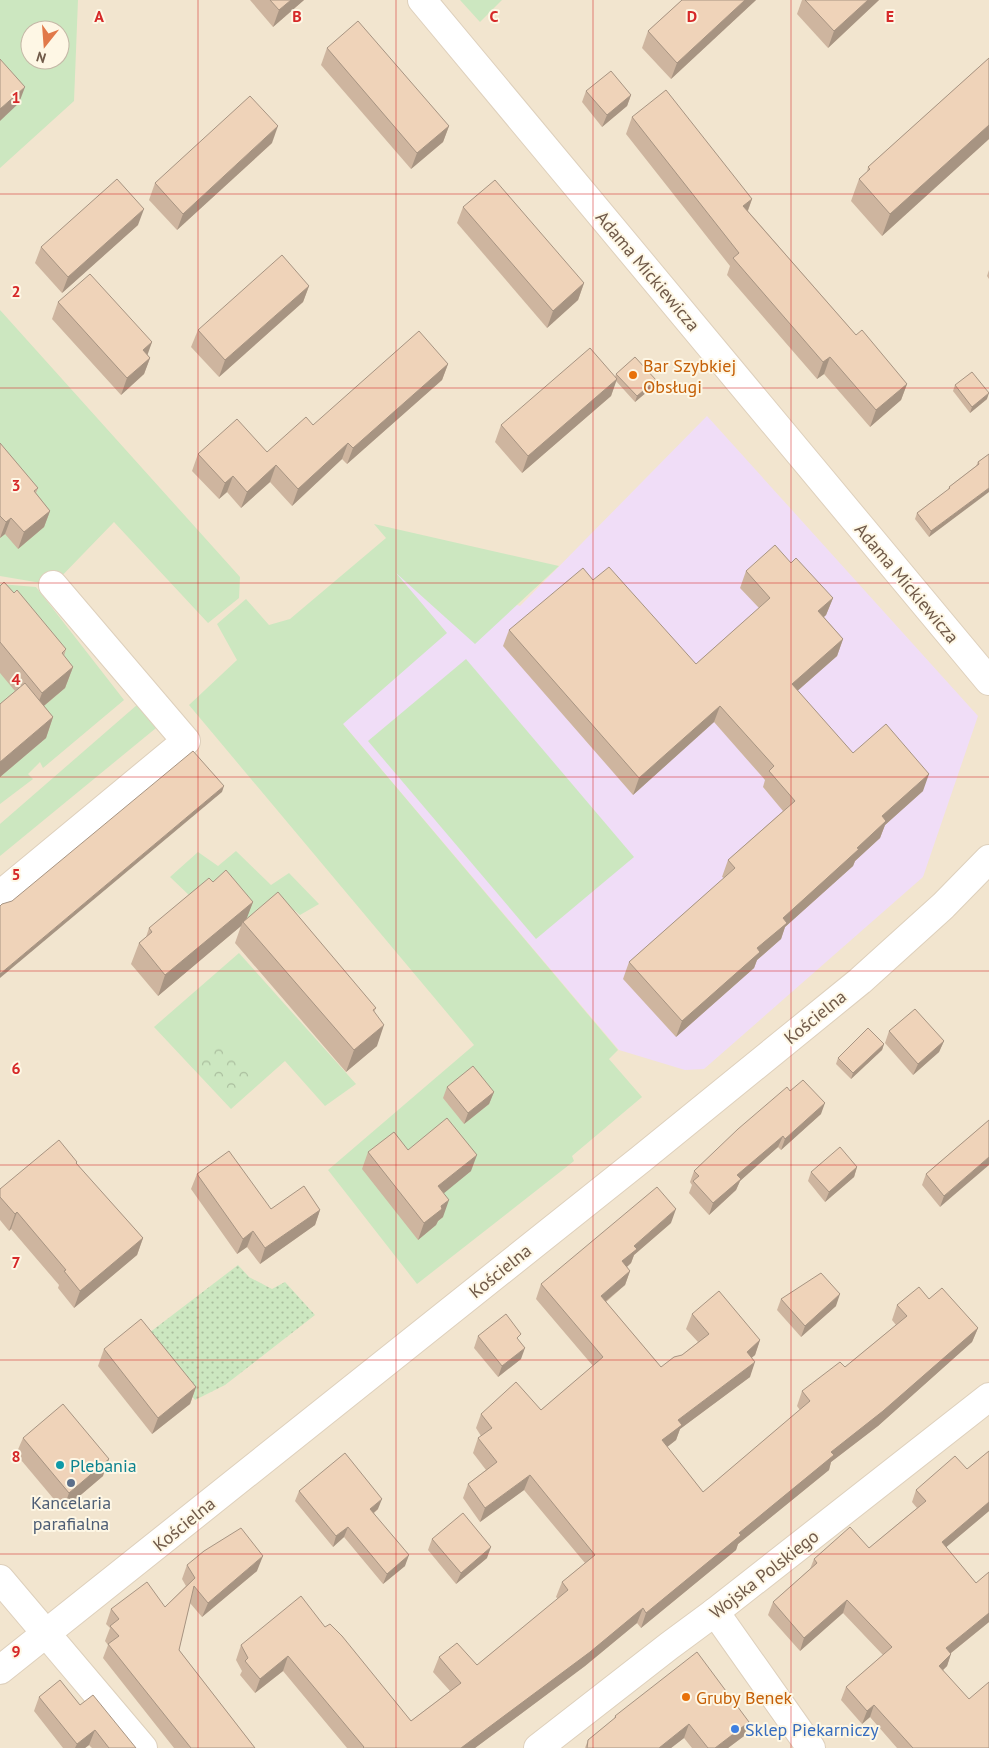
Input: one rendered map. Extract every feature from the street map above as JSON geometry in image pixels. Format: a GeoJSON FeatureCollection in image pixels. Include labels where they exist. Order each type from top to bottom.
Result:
{"type":"FeatureCollection","features":[{"type":"Feature","properties":{"kind":"street","name":"Adama Mickiewicza"},"geometry":{"type":"LineString","coordinates":[[422,0],[989,681]]}},
{"type":"Feature","properties":{"kind":"street"},"geometry":{"type":"LineString","coordinates":[[0,895],[186,741],[53,586]]}},
{"type":"Feature","properties":{"kind":"street","name":"Kościelna"},"geometry":{"type":"LineString","coordinates":[[0,1670],[633,1166],[860,981],[943,906],[989,859]]}},
{"type":"Feature","properties":{"kind":"street","name":"Wojska Polskiego"},"geometry":{"type":"LineString","coordinates":[[538,1748],[989,1397]]}},
{"type":"Feature","properties":{"kind":"street"},"geometry":{"type":"LineString","coordinates":[[0,1579],[142,1748]]}},
{"type":"Feature","properties":{"kind":"street"},"geometry":{"type":"LineString","coordinates":[[715,1612],[811,1748]]}},
{"type":"Feature","properties":{"kind":"shaded area"},"geometry":{"type":"Polygon","coordinates":[[[0,0],[989,0],[989,1748],[0,1748],[0,0]]]}},
{"type":"Feature","properties":{"kind":"shaded area"},"geometry":{"type":"Polygon","coordinates":[[[707,416],[978,716],[923,877],[704,1069],[685,1070],[619,1050],[343,724],[384,556],[520,606],[707,416]]]}},
{"type":"Feature","properties":{"kind":"green space"},"geometry":{"type":"Polygon","coordinates":[[[0,0],[78,0],[74,101],[0,168],[0,0]]]}},
{"type":"Feature","properties":{"kind":"green space"},"geometry":{"type":"Polygon","coordinates":[[[460,0],[502,0],[480,22],[460,0]]]}},
{"type":"Feature","properties":{"kind":"green space"},"geometry":{"type":"Polygon","coordinates":[[[0,310],[240,577],[239,598],[208,623],[114,522],[53,585],[0,576],[0,310]]]}},
{"type":"Feature","properties":{"kind":"green space"},"geometry":{"type":"Polygon","coordinates":[[[374,524],[559,566],[475,644],[396,573],[447,633],[343,724],[618,1050],[609,1059],[642,1097],[572,1156],[574,1161],[417,1284],[328,1170],[474,1045],[189,705],[237,660],[217,624],[246,599],[269,625],[290,619],[386,538],[374,524]]]}},
{"type":"Feature","properties":{"kind":"green space"},"geometry":{"type":"Polygon","coordinates":[[[0,584],[36,587],[124,700],[43,768],[40,762],[28,774],[33,779],[0,804],[0,584]]]}},
{"type":"Feature","properties":{"kind":"green space"},"geometry":{"type":"Polygon","coordinates":[[[466,659],[634,857],[536,939],[368,741],[466,659]]]}},
{"type":"Feature","properties":{"kind":"green space"},"geometry":{"type":"Polygon","coordinates":[[[145,698],[156,728],[0,856],[0,824],[145,698]]]}},
{"type":"Feature","properties":{"kind":"green space"},"geometry":{"type":"Polygon","coordinates":[[[236,851],[271,885],[289,873],[319,904],[300,915],[294,910],[251,930],[192,898],[170,877],[198,852],[218,866],[236,851]]]}},
{"type":"Feature","properties":{"kind":"green space"},"geometry":{"type":"Polygon","coordinates":[[[239,953],[356,1084],[325,1106],[285,1061],[231,1109],[154,1027],[239,953]]]}},
{"type":"Feature","properties":{"kind":"green space"},"geometry":{"type":"Polygon","coordinates":[[[218,1039],[252,1077],[228,1098],[194,1060],[218,1039]]]}},
{"type":"Feature","properties":{"kind":"green space"},"geometry":{"type":"Polygon","coordinates":[[[238,1265],[249,1277],[272,1289],[285,1282],[315,1315],[225,1385],[195,1400],[145,1336],[238,1265]]]}},
{"type":"Feature","properties":{"kind":"building"},"geometry":{"type":"Polygon","coordinates":[[[270,0],[291,0],[279,10],[270,0]]]}},
{"type":"Feature","properties":{"kind":"building"},"geometry":{"type":"Polygon","coordinates":[[[682,0],[745,0],[677,63],[648,31],[682,0]]]}},
{"type":"Feature","properties":{"kind":"building"},"geometry":{"type":"Polygon","coordinates":[[[805,0],[868,0],[834,31],[805,0]]]}},
{"type":"Feature","properties":{"kind":"building"},"geometry":{"type":"Polygon","coordinates":[[[358,21],[449,126],[417,153],[327,48],[358,21]]]}},
{"type":"Feature","properties":{"kind":"building"},"geometry":{"type":"Polygon","coordinates":[[[989,58],[989,125],[890,214],[859,179],[870,169],[868,167],[989,58]]]}},
{"type":"Feature","properties":{"kind":"building"},"geometry":{"type":"Polygon","coordinates":[[[0,59],[25,87],[0,109],[0,59]]]}},
{"type":"Feature","properties":{"kind":"building"},"geometry":{"type":"Polygon","coordinates":[[[611,71],[631,95],[607,115],[586,91],[611,71]]]}},
{"type":"Feature","properties":{"kind":"building"},"geometry":{"type":"Polygon","coordinates":[[[666,90],[752,199],[743,206],[856,335],[862,330],[907,384],[876,410],[830,357],[823,362],[733,258],[739,253],[632,117],[666,90]]]}},
{"type":"Feature","properties":{"kind":"building"},"geometry":{"type":"Polygon","coordinates":[[[250,96],[278,126],[183,214],[155,183],[250,96]]]}},
{"type":"Feature","properties":{"kind":"building"},"geometry":{"type":"Polygon","coordinates":[[[117,179],[144,209],[68,277],[41,247],[117,179]]]}},
{"type":"Feature","properties":{"kind":"building"},"geometry":{"type":"Polygon","coordinates":[[[495,180],[584,283],[553,311],[463,207],[495,180]]]}},
{"type":"Feature","properties":{"kind":"building"},"geometry":{"type":"Polygon","coordinates":[[[282,255],[309,286],[225,360],[198,330],[282,255]]]}},
{"type":"Feature","properties":{"kind":"building"},"geometry":{"type":"Polygon","coordinates":[[[90,274],[152,342],[143,350],[150,358],[127,378],[58,302],[90,274]]]}},
{"type":"Feature","properties":{"kind":"building"},"geometry":{"type":"Polygon","coordinates":[[[419,331],[448,364],[353,448],[348,443],[298,489],[276,465],[247,492],[233,476],[225,483],[198,454],[237,419],[267,452],[306,417],[313,425],[419,331]]]}},
{"type":"Feature","properties":{"kind":"building"},"geometry":{"type":"Polygon","coordinates":[[[590,348],[617,379],[528,456],[501,425],[590,348]]]}},
{"type":"Feature","properties":{"kind":"building"},"geometry":{"type":"Polygon","coordinates":[[[635,357],[656,380],[637,396],[616,374],[635,357]]]}},
{"type":"Feature","properties":{"kind":"building"},"geometry":{"type":"Polygon","coordinates":[[[972,372],[989,393],[972,407],[955,385],[972,372]]]}},
{"type":"Feature","properties":{"kind":"building"},"geometry":{"type":"Polygon","coordinates":[[[0,443],[38,488],[34,491],[50,511],[24,532],[11,518],[6,522],[0,516],[0,443]]]}},
{"type":"Feature","properties":{"kind":"building"},"geometry":{"type":"Polygon","coordinates":[[[989,454],[989,488],[931,531],[917,513],[950,488],[989,454]]]}},
{"type":"Feature","properties":{"kind":"building"},"geometry":{"type":"Polygon","coordinates":[[[775,545],[791,563],[796,558],[833,598],[818,611],[843,639],[792,684],[853,753],[886,724],[929,774],[882,816],[886,821],[857,848],[859,849],[783,918],[787,923],[757,948],[760,952],[682,1021],[629,962],[735,868],[728,860],[795,801],[769,771],[774,766],[720,706],[639,778],[509,630],[583,568],[593,580],[609,567],[696,664],[770,598],[746,571],[775,545]]]}},
{"type":"Feature","properties":{"kind":"building"},"geometry":{"type":"Polygon","coordinates":[[[4,582],[14,593],[17,590],[66,649],[62,653],[73,667],[42,693],[0,642],[0,586],[4,582]]]}},
{"type":"Feature","properties":{"kind":"building"},"geometry":{"type":"Polygon","coordinates":[[[25,683],[53,717],[0,762],[0,704],[25,683]]]}},
{"type":"Feature","properties":{"kind":"building"},"geometry":{"type":"Polygon","coordinates":[[[193,751],[224,786],[0,974],[0,906],[12,901],[193,751]]]}},
{"type":"Feature","properties":{"kind":"building"},"geometry":{"type":"Polygon","coordinates":[[[226,870],[253,902],[165,975],[139,943],[152,932],[149,928],[209,878],[213,882],[226,870]]]}},
{"type":"Feature","properties":{"kind":"building"},"geometry":{"type":"Polygon","coordinates":[[[278,892],[376,1008],[373,1010],[384,1025],[354,1050],[243,922],[278,892]]]}},
{"type":"Feature","properties":{"kind":"building"},"geometry":{"type":"Polygon","coordinates":[[[915,1009],[944,1041],[918,1064],[889,1031],[915,1009]]]}},
{"type":"Feature","properties":{"kind":"building"},"geometry":{"type":"Polygon","coordinates":[[[868,1028],[884,1044],[853,1073],[838,1058],[868,1028]]]}},
{"type":"Feature","properties":{"kind":"building"},"geometry":{"type":"Polygon","coordinates":[[[473,1066],[494,1092],[468,1113],[447,1087],[473,1066]]]}},
{"type":"Feature","properties":{"kind":"building"},"geometry":{"type":"Polygon","coordinates":[[[803,1080],[825,1103],[785,1139],[783,1136],[737,1175],[741,1179],[713,1203],[693,1181],[699,1176],[694,1171],[738,1129],[787,1087],[790,1091],[803,1080]]]}},
{"type":"Feature","properties":{"kind":"building"},"geometry":{"type":"Polygon","coordinates":[[[447,1118],[477,1155],[438,1186],[449,1200],[441,1206],[442,1209],[424,1223],[368,1152],[394,1132],[408,1150],[447,1118]]]}},
{"type":"Feature","properties":{"kind":"building"},"geometry":{"type":"Polygon","coordinates":[[[989,1120],[989,1157],[944,1196],[926,1174],[989,1120]]]}},
{"type":"Feature","properties":{"kind":"building"},"geometry":{"type":"Polygon","coordinates":[[[59,1140],[76,1163],[143,1238],[80,1291],[64,1271],[66,1270],[17,1212],[15,1214],[0,1197],[0,1189],[59,1140]]]}},
{"type":"Feature","properties":{"kind":"building"},"geometry":{"type":"Polygon","coordinates":[[[840,1147],[857,1167],[829,1192],[811,1172],[840,1147]]]}},
{"type":"Feature","properties":{"kind":"building"},"geometry":{"type":"Polygon","coordinates":[[[229,1151],[271,1209],[304,1186],[320,1210],[265,1248],[253,1231],[243,1239],[197,1174],[229,1151]]]}},
{"type":"Feature","properties":{"kind":"building"},"geometry":{"type":"Polygon","coordinates":[[[657,1187],[676,1209],[634,1246],[637,1249],[622,1261],[630,1271],[601,1296],[661,1367],[674,1357],[682,1355],[709,1334],[692,1314],[719,1291],[760,1340],[747,1352],[755,1362],[678,1420],[682,1425],[662,1440],[703,1492],[810,1401],[802,1391],[840,1362],[845,1367],[907,1316],[897,1305],[919,1287],[929,1299],[942,1288],[978,1328],[883,1411],[831,1452],[834,1455],[739,1533],[741,1535],[646,1613],[643,1608],[590,1652],[461,1748],[363,1748],[288,1656],[260,1679],[245,1661],[248,1658],[241,1645],[301,1596],[325,1627],[330,1624],[342,1636],[411,1721],[461,1683],[439,1657],[457,1643],[477,1665],[568,1590],[562,1582],[595,1555],[530,1475],[485,1508],[468,1484],[497,1462],[478,1438],[492,1428],[481,1414],[516,1382],[541,1410],[603,1357],[541,1284],[657,1187]]]}},
{"type":"Feature","properties":{"kind":"building"},"geometry":{"type":"Polygon","coordinates":[[[821,1273],[840,1294],[805,1326],[781,1299],[821,1273]]]}},
{"type":"Feature","properties":{"kind":"building"},"geometry":{"type":"Polygon","coordinates":[[[506,1314],[521,1334],[517,1338],[525,1348],[502,1366],[478,1336],[506,1314]]]}},
{"type":"Feature","properties":{"kind":"building"},"geometry":{"type":"Polygon","coordinates":[[[141,1319],[196,1387],[158,1418],[104,1349],[141,1319]]]}},
{"type":"Feature","properties":{"kind":"building","name":"Plebania"},"geometry":{"type":"Polygon","coordinates":[[[63,1404],[109,1459],[69,1493],[23,1438],[63,1404]]]}},
{"type":"Feature","properties":{"kind":"building"},"geometry":{"type":"Polygon","coordinates":[[[989,1451],[989,1502],[942,1542],[976,1583],[989,1572],[989,1613],[946,1648],[951,1654],[939,1666],[969,1699],[989,1682],[989,1748],[913,1748],[874,1705],[867,1711],[846,1687],[892,1647],[847,1600],[804,1638],[773,1602],[817,1563],[814,1559],[850,1527],[869,1548],[926,1501],[916,1490],[955,1456],[967,1469],[989,1451]]]}},
{"type":"Feature","properties":{"kind":"building"},"geometry":{"type":"Polygon","coordinates":[[[345,1453],[382,1499],[370,1509],[409,1555],[387,1574],[348,1527],[336,1536],[299,1491],[345,1453]]]}},
{"type":"Feature","properties":{"kind":"building"},"geometry":{"type":"Polygon","coordinates":[[[463,1513],[491,1547],[461,1573],[432,1539],[463,1513]]]}},
{"type":"Feature","properties":{"kind":"building"},"geometry":{"type":"Polygon","coordinates":[[[241,1528],[263,1556],[208,1603],[194,1586],[179,1650],[255,1748],[191,1748],[108,1644],[119,1636],[110,1626],[119,1619],[111,1609],[147,1582],[165,1607],[195,1578],[187,1565],[204,1551],[241,1528]]]}},
{"type":"Feature","properties":{"kind":"building"},"geometry":{"type":"Polygon","coordinates":[[[697,1652],[749,1722],[715,1748],[708,1748],[689,1724],[659,1748],[587,1748],[588,1740],[615,1716],[697,1652]]]}},
{"type":"Feature","properties":{"kind":"building"},"geometry":{"type":"Polygon","coordinates":[[[60,1680],[80,1705],[93,1695],[136,1748],[109,1748],[95,1730],[77,1744],[39,1697],[60,1680]]]}},
{"type":"Feature","properties":{"kind":"place","name":"Bar Szybkiej Obsługi"},"geometry":{"type":"Point","coordinates":[633,375]}},
{"type":"Feature","properties":{"kind":"place","name":"Plebania"},"geometry":{"type":"Point","coordinates":[60,1465]}},
{"type":"Feature","properties":{"kind":"place","name":"Kancelaria parafialna"},"geometry":{"type":"Point","coordinates":[71,1483]}},
{"type":"Feature","properties":{"kind":"place","name":"Gruby Benek"},"geometry":{"type":"Point","coordinates":[686,1697]}},
{"type":"Feature","properties":{"kind":"place","name":"Sklep Piekarniczy"},"geometry":{"type":"Point","coordinates":[735,1729]}}]}
